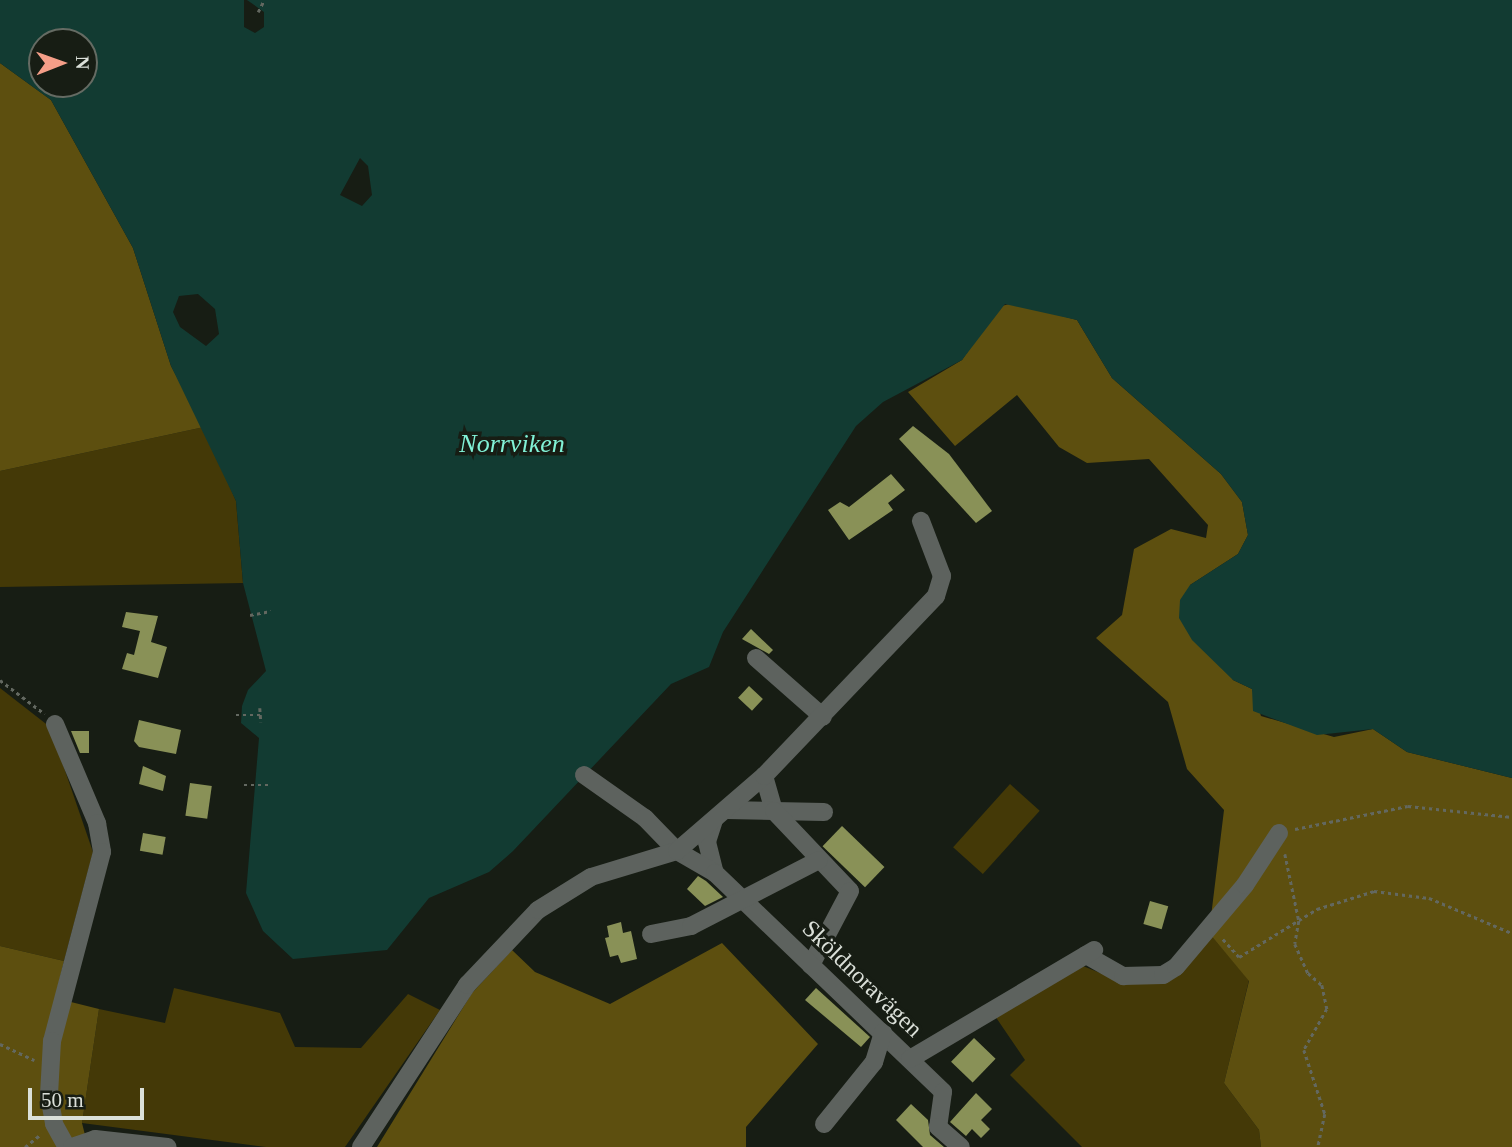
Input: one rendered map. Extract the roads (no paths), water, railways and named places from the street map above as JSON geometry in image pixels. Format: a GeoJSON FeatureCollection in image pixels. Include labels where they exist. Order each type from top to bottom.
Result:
{"type":"FeatureCollection","features":[{"type":"Feature","properties":{"kind":"street"},"geometry":{"type":"LineString","coordinates":[[361,1147],[467,985],[538,909],[591,877],[677,851],[764,776],[936,596],[942,576],[921,521]]}},
{"type":"Feature","properties":{"kind":"street"},"geometry":{"type":"LineString","coordinates":[[756,658],[823,717]]}},
{"type":"Feature","properties":{"kind":"street"},"geometry":{"type":"LineString","coordinates":[[55,724],[97,823],[102,852],[51,1041],[54,1124],[70,1147],[95,1139],[168,1147]]}},
{"type":"Feature","properties":{"kind":"street","name":"Sköldnoravägen"},"geometry":{"type":"LineString","coordinates":[[584,775],[654,825],[677,851],[715,873],[910,1059],[1090,952],[1122,976],[1163,975],[1211,925],[1279,833]]}},
{"type":"Feature","properties":{"kind":"street"},"geometry":{"type":"LineString","coordinates":[[764,776],[774,811],[850,891],[811,965]]}},
{"type":"Feature","properties":{"kind":"street"},"geometry":{"type":"LineString","coordinates":[[721,815],[774,811],[824,812]]}},
{"type":"Feature","properties":{"kind":"street"},"geometry":{"type":"LineString","coordinates":[[715,873],[707,842],[721,815]]}},
{"type":"Feature","properties":{"kind":"street"},"geometry":{"type":"LineString","coordinates":[[651,934],[691,926],[819,860]]}},
{"type":"Feature","properties":{"kind":"street"},"geometry":{"type":"LineString","coordinates":[[824,1124],[874,1062],[883,1032]]}},
{"type":"Feature","properties":{"kind":"street"},"geometry":{"type":"LineString","coordinates":[[910,1059],[943,1091],[937,1127],[961,1147]]}},
{"type":"Feature","properties":{"kind":"water","name":"Norrviken"},"geometry":{"type":"Polygon","coordinates":[[[0,0],[244,0],[244,27],[255,33],[264,27],[264,12],[247,0],[1512,0],[1512,778],[1407,752],[1373,729],[1317,735],[1253,711],[1252,689],[1233,680],[1192,640],[1179,618],[1180,600],[1190,585],[1238,554],[1248,535],[1242,502],[1221,474],[1112,378],[1077,320],[1005,304],[962,360],[883,402],[856,426],[723,632],[709,667],[671,684],[513,851],[489,872],[429,898],[387,950],[293,959],[263,931],[246,893],[259,738],[241,723],[242,706],[248,690],[266,671],[243,583],[236,501],[171,366],[133,248],[48,98],[98,98],[98,28],[28,28],[28,83],[0,63],[0,0]],[[360,158],[340,195],[362,206],[372,195],[368,166],[360,158]],[[198,294],[179,296],[173,312],[180,327],[206,346],[219,334],[215,309],[198,294]]]}}]}
